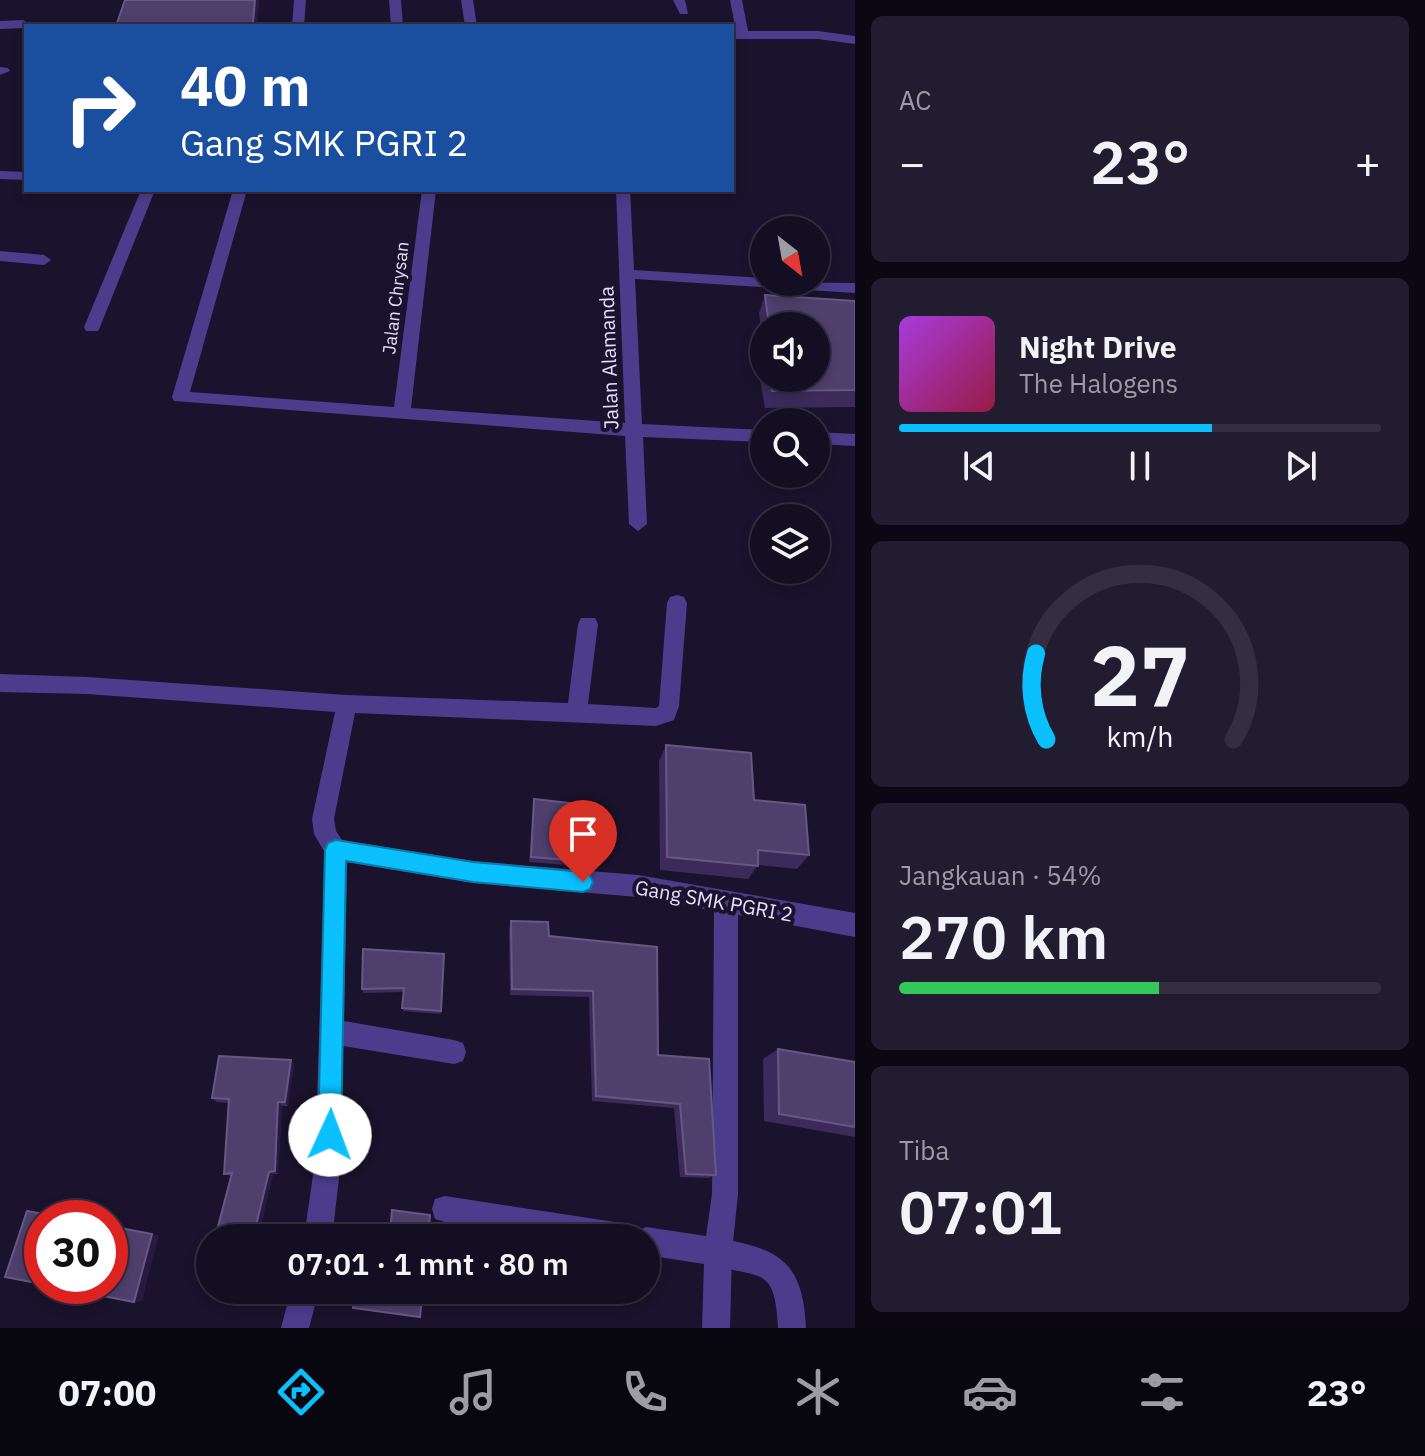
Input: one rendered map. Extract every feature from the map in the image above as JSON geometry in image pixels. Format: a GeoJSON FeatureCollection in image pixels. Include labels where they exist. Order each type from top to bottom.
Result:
{"type":"FeatureCollection","features":[{"type":"Feature","properties":{"kind":"street"},"geometry":{"type":"LineString","coordinates":[[298,24],[300,0]]}},
{"type":"Feature","properties":{"kind":"street"},"geometry":{"type":"LineString","coordinates":[[395,0],[397,24]]}},
{"type":"Feature","properties":{"kind":"street"},"geometry":{"type":"LineString","coordinates":[[467,0],[471,24]]}},
{"type":"Feature","properties":{"kind":"street"},"geometry":{"type":"LineString","coordinates":[[736,0],[738,35],[818,35],[855,40]]}},
{"type":"Feature","properties":{"kind":"street"},"geometry":{"type":"LineString","coordinates":[[0,25],[23,24]]}},
{"type":"Feature","properties":{"kind":"street"},"geometry":{"type":"LineString","coordinates":[[0,175],[24,176]]}},
{"type":"Feature","properties":{"kind":"street"},"geometry":{"type":"LineString","coordinates":[[92,327],[147,192]]}},
{"type":"Feature","properties":{"kind":"street"},"geometry":{"type":"LineString","coordinates":[[239,192],[180,397],[634,430],[750,435]]}},
{"type":"Feature","properties":{"kind":"street","name":"Jalan Chrysan"},"geometry":{"type":"LineString","coordinates":[[402,412],[429,192]]}},
{"type":"Feature","properties":{"kind":"street","name":"Jalan Alamanda"},"geometry":{"type":"LineString","coordinates":[[623,192],[638,524]]}},
{"type":"Feature","properties":{"kind":"street"},"geometry":{"type":"LineString","coordinates":[[0,256],[44,260]]}},
{"type":"Feature","properties":{"kind":"street"},"geometry":{"type":"LineString","coordinates":[[628,274],[855,288]]}},
{"type":"Feature","properties":{"kind":"street"},"geometry":{"type":"LineString","coordinates":[[830,439],[855,440]]}},
{"type":"Feature","properties":{"kind":"street"},"geometry":{"type":"LineString","coordinates":[[0,683],[95,683],[347,704],[577,710],[656,717],[667,714],[677,603]]}},
{"type":"Feature","properties":{"kind":"street"},"geometry":{"type":"LineString","coordinates":[[577,710],[588,624]]}},
{"type":"Feature","properties":{"kind":"street"},"geometry":{"type":"LineString","coordinates":[[320,1224],[328,1161],[334,1032],[336,850],[325,834],[323,819],[347,704]]}},
{"type":"Feature","properties":{"kind":"street","name":"Gang SMK PGRI 2"},"geometry":{"type":"LineString","coordinates":[[336,850],[473,872],[638,886],[855,925]]}},
{"type":"Feature","properties":{"kind":"street"},"geometry":{"type":"LineString","coordinates":[[716,1328],[718,1252],[725,1194],[726,904]]}},
{"type":"Feature","properties":{"kind":"street"},"geometry":{"type":"LineString","coordinates":[[334,1032],[454,1052]]}},
{"type":"Feature","properties":{"kind":"street"},"geometry":{"type":"LineString","coordinates":[[445,1209],[540,1224]]}},
{"type":"Feature","properties":{"kind":"street"},"geometry":{"type":"LineString","coordinates":[[660,1243],[718,1252],[773,1267],[785,1279],[792,1293],[792,1328]]}},
{"type":"Feature","properties":{"kind":"street"},"geometry":{"type":"LineString","coordinates":[[295,1328],[301,1304]]}},
{"type":"Feature","properties":{"kind":"building"},"geometry":{"type":"Polygon","coordinates":[[[125,0],[255,0],[253,23],[117,24],[125,0]]]}},
{"type":"Feature","properties":{"kind":"building"},"geometry":{"type":"Polygon","coordinates":[[[765,296],[855,301],[855,390],[830,390],[830,312],[767,312],[765,296]]]}},
{"type":"Feature","properties":{"kind":"building"},"geometry":{"type":"Polygon","coordinates":[[[666,745],[751,753],[754,800],[805,805],[809,855],[758,850],[758,866],[667,857],[666,745]]]}},
{"type":"Feature","properties":{"kind":"building"},"geometry":{"type":"Polygon","coordinates":[[[534,799],[569,803],[568,860],[531,857],[534,799]]]}},
{"type":"Feature","properties":{"kind":"building"},"geometry":{"type":"Polygon","coordinates":[[[511,921],[548,922],[549,936],[657,947],[658,1055],[709,1059],[716,1175],[686,1174],[680,1104],[596,1096],[593,991],[512,989],[511,921]]]}},
{"type":"Feature","properties":{"kind":"building"},"geometry":{"type":"Polygon","coordinates":[[[363,949],[444,954],[441,1011],[402,1008],[404,988],[362,989],[363,949]]]}},
{"type":"Feature","properties":{"kind":"building"},"geometry":{"type":"Polygon","coordinates":[[[778,1049],[855,1062],[855,1127],[779,1114],[778,1049]]]}},
{"type":"Feature","properties":{"kind":"building"},"geometry":{"type":"Polygon","coordinates":[[[219,1056],[291,1060],[285,1102],[278,1102],[275,1171],[269,1172],[256,1224],[219,1224],[232,1173],[224,1174],[229,1099],[212,1098],[219,1056]]]}},
{"type":"Feature","properties":{"kind":"building"},"geometry":{"type":"Polygon","coordinates":[[[392,1210],[430,1215],[429,1224],[391,1224],[392,1210]]]}},
{"type":"Feature","properties":{"kind":"building"},"geometry":{"type":"Polygon","coordinates":[[[24,1220],[24,1281],[5,1277],[24,1220]]]}},
{"type":"Feature","properties":{"kind":"building"},"geometry":{"type":"Polygon","coordinates":[[[128,1229],[152,1234],[134,1302],[128,1301],[128,1229]]]}},
{"type":"Feature","properties":{"kind":"building"},"geometry":{"type":"Polygon","coordinates":[[[353,1304],[421,1304],[420,1317],[353,1308],[353,1304]]]}},
{"type":"Feature","properties":{"kind":"route"},"geometry":{"type":"LineString","coordinates":[[330,1135],[336,850],[473,872],[583,882]]}}]}
